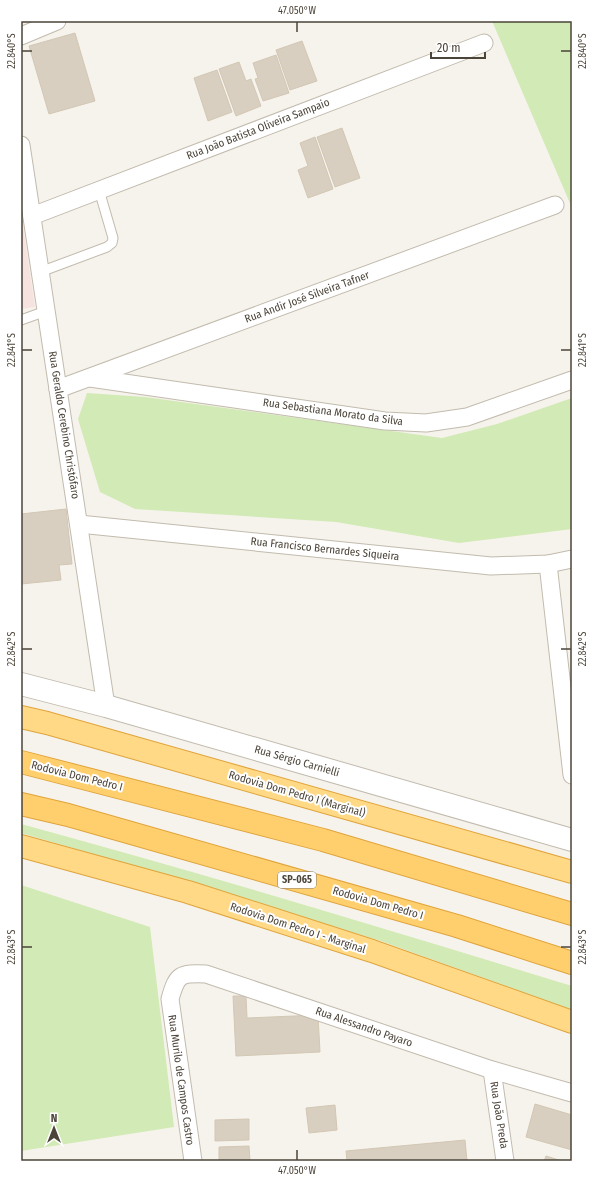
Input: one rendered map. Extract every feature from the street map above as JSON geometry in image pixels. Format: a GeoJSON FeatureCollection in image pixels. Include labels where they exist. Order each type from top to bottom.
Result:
{"type":"FeatureCollection","features":[{"type":"Feature","properties":{"kind":"highway","name":"Rodovia Dom Pedro I (Marginal)"},"geometry":{"type":"LineString","coordinates":[[21,717],[55,725],[572,872]]}},
{"type":"Feature","properties":{"kind":"highway","name":"Rodovia Dom Pedro I"},"geometry":{"type":"LineString","coordinates":[[21,762],[323,840],[572,914]]}},
{"type":"Feature","properties":{"kind":"highway","name":"Rodovia Dom Pedro I"},"geometry":{"type":"LineString","coordinates":[[21,804],[68,815],[457,926],[572,963]]}},
{"type":"Feature","properties":{"kind":"highway","name":"Rodovia Dom Pedro I - Marginal"},"geometry":{"type":"LineString","coordinates":[[21,846],[188,892],[372,951],[572,1022]]}},
{"type":"Feature","properties":{"kind":"street"},"geometry":{"type":"LineString","coordinates":[[21,36],[57,21]]}},
{"type":"Feature","properties":{"kind":"street","name":"Rua João Batista Oliveira Sampaio"},"geometry":{"type":"LineString","coordinates":[[32,216],[484,43]]}},
{"type":"Feature","properties":{"kind":"street","name":"Rua Geraldo Cerebino Christófaro"},"geometry":{"type":"LineString","coordinates":[[21,145],[106,706]]}},
{"type":"Feature","properties":{"kind":"street","name":"Rua Andir José Silveira Tafner"},"geometry":{"type":"LineString","coordinates":[[58,388],[555,205]]}},
{"type":"Feature","properties":{"kind":"street","name":"Rua Sebastiana Morato da Silva"},"geometry":{"type":"LineString","coordinates":[[88,377],[385,420],[426,423],[468,417],[572,380]]}},
{"type":"Feature","properties":{"kind":"street","name":"Rua Francisco Bernardes Siqueira"},"geometry":{"type":"LineString","coordinates":[[79,524],[491,566],[548,564],[572,559]]}},
{"type":"Feature","properties":{"kind":"street"},"geometry":{"type":"LineString","coordinates":[[548,564],[572,775]]}},
{"type":"Feature","properties":{"kind":"street","name":"Rua Sérgio Carnielli"},"geometry":{"type":"LineString","coordinates":[[21,684],[106,706],[572,840]]}},
{"type":"Feature","properties":{"kind":"street","name":"Rua Alessandro Payaro"},"geometry":{"type":"LineString","coordinates":[[170,998],[175,981],[186,973],[206,974],[492,1070],[572,1092]]}},
{"type":"Feature","properties":{"kind":"street","name":"Rua Murilo de Campos Castro"},"geometry":{"type":"LineString","coordinates":[[170,998],[192,1161]]}},
{"type":"Feature","properties":{"kind":"street","name":"Rua João Preda"},"geometry":{"type":"LineString","coordinates":[[492,1070],[506,1161]]}},
{"type":"Feature","properties":{"kind":"lane"},"geometry":{"type":"LineString","coordinates":[[40,272],[107,248],[112,243],[113,238],[98,190]]}},
{"type":"Feature","properties":{"kind":"lane"},"geometry":{"type":"LineString","coordinates":[[21,320],[46,311]]}},
{"type":"Feature","properties":{"kind":"shaded area"},"geometry":{"type":"Polygon","coordinates":[[[21,212],[35,307],[21,309],[21,212]]]}},
{"type":"Feature","properties":{"kind":"green space"},"geometry":{"type":"Polygon","coordinates":[[[492,21],[572,21],[572,208],[492,21]]]}},
{"type":"Feature","properties":{"kind":"green space"},"geometry":{"type":"Polygon","coordinates":[[[87,393],[145,397],[442,438],[497,424],[572,398],[572,529],[459,543],[336,522],[135,509],[100,492],[78,419],[87,393]]]}},
{"type":"Feature","properties":{"kind":"green space"},"geometry":{"type":"Polygon","coordinates":[[[21,824],[228,882],[572,986],[572,1010],[381,941],[173,877],[21,833],[21,824]]]}},
{"type":"Feature","properties":{"kind":"green space"},"geometry":{"type":"Polygon","coordinates":[[[21,885],[150,927],[174,1127],[21,1151],[21,885]]]}},
{"type":"Feature","properties":{"kind":"building"},"geometry":{"type":"Polygon","coordinates":[[[75,33],[95,101],[49,114],[29,46],[75,33]]]}},
{"type":"Feature","properties":{"kind":"building"},"geometry":{"type":"Polygon","coordinates":[[[302,41],[317,81],[290,90],[276,50],[302,41]]]}},
{"type":"Feature","properties":{"kind":"building"},"geometry":{"type":"Polygon","coordinates":[[[276,55],[289,93],[263,101],[255,79],[258,78],[253,63],[276,55]]]}},
{"type":"Feature","properties":{"kind":"building"},"geometry":{"type":"Polygon","coordinates":[[[239,62],[246,81],[251,79],[261,106],[236,116],[219,69],[239,62]]]}},
{"type":"Feature","properties":{"kind":"building"},"geometry":{"type":"Polygon","coordinates":[[[217,70],[232,112],[208,121],[194,78],[217,70]]]}},
{"type":"Feature","properties":{"kind":"building"},"geometry":{"type":"Polygon","coordinates":[[[342,128],[360,178],[335,187],[317,137],[342,128]]]}},
{"type":"Feature","properties":{"kind":"building"},"geometry":{"type":"Polygon","coordinates":[[[315,137],[333,189],[308,198],[298,170],[308,166],[300,143],[315,137]]]}},
{"type":"Feature","properties":{"kind":"building"},"geometry":{"type":"Polygon","coordinates":[[[66,509],[72,564],[59,565],[61,580],[21,584],[21,514],[66,509]]]}},
{"type":"Feature","properties":{"kind":"building"},"geometry":{"type":"Polygon","coordinates":[[[233,996],[246,996],[247,1018],[318,1015],[320,1052],[236,1056],[233,996]]]}},
{"type":"Feature","properties":{"kind":"building"},"geometry":{"type":"Polygon","coordinates":[[[535,1104],[572,1115],[572,1150],[526,1137],[535,1104]]]}},
{"type":"Feature","properties":{"kind":"building"},"geometry":{"type":"Polygon","coordinates":[[[335,1105],[337,1130],[309,1133],[306,1108],[335,1105]]]}},
{"type":"Feature","properties":{"kind":"building"},"geometry":{"type":"Polygon","coordinates":[[[249,1119],[249,1140],[215,1141],[215,1120],[249,1119]]]}},
{"type":"Feature","properties":{"kind":"building"},"geometry":{"type":"Polygon","coordinates":[[[465,1140],[467,1161],[347,1161],[346,1151],[465,1140]]]}},
{"type":"Feature","properties":{"kind":"building"},"geometry":{"type":"Polygon","coordinates":[[[249,1146],[250,1161],[219,1161],[219,1147],[249,1146]]]}},
{"type":"Feature","properties":{"kind":"building"},"geometry":{"type":"Polygon","coordinates":[[[546,1156],[562,1161],[544,1161],[546,1156]]]}}]}
